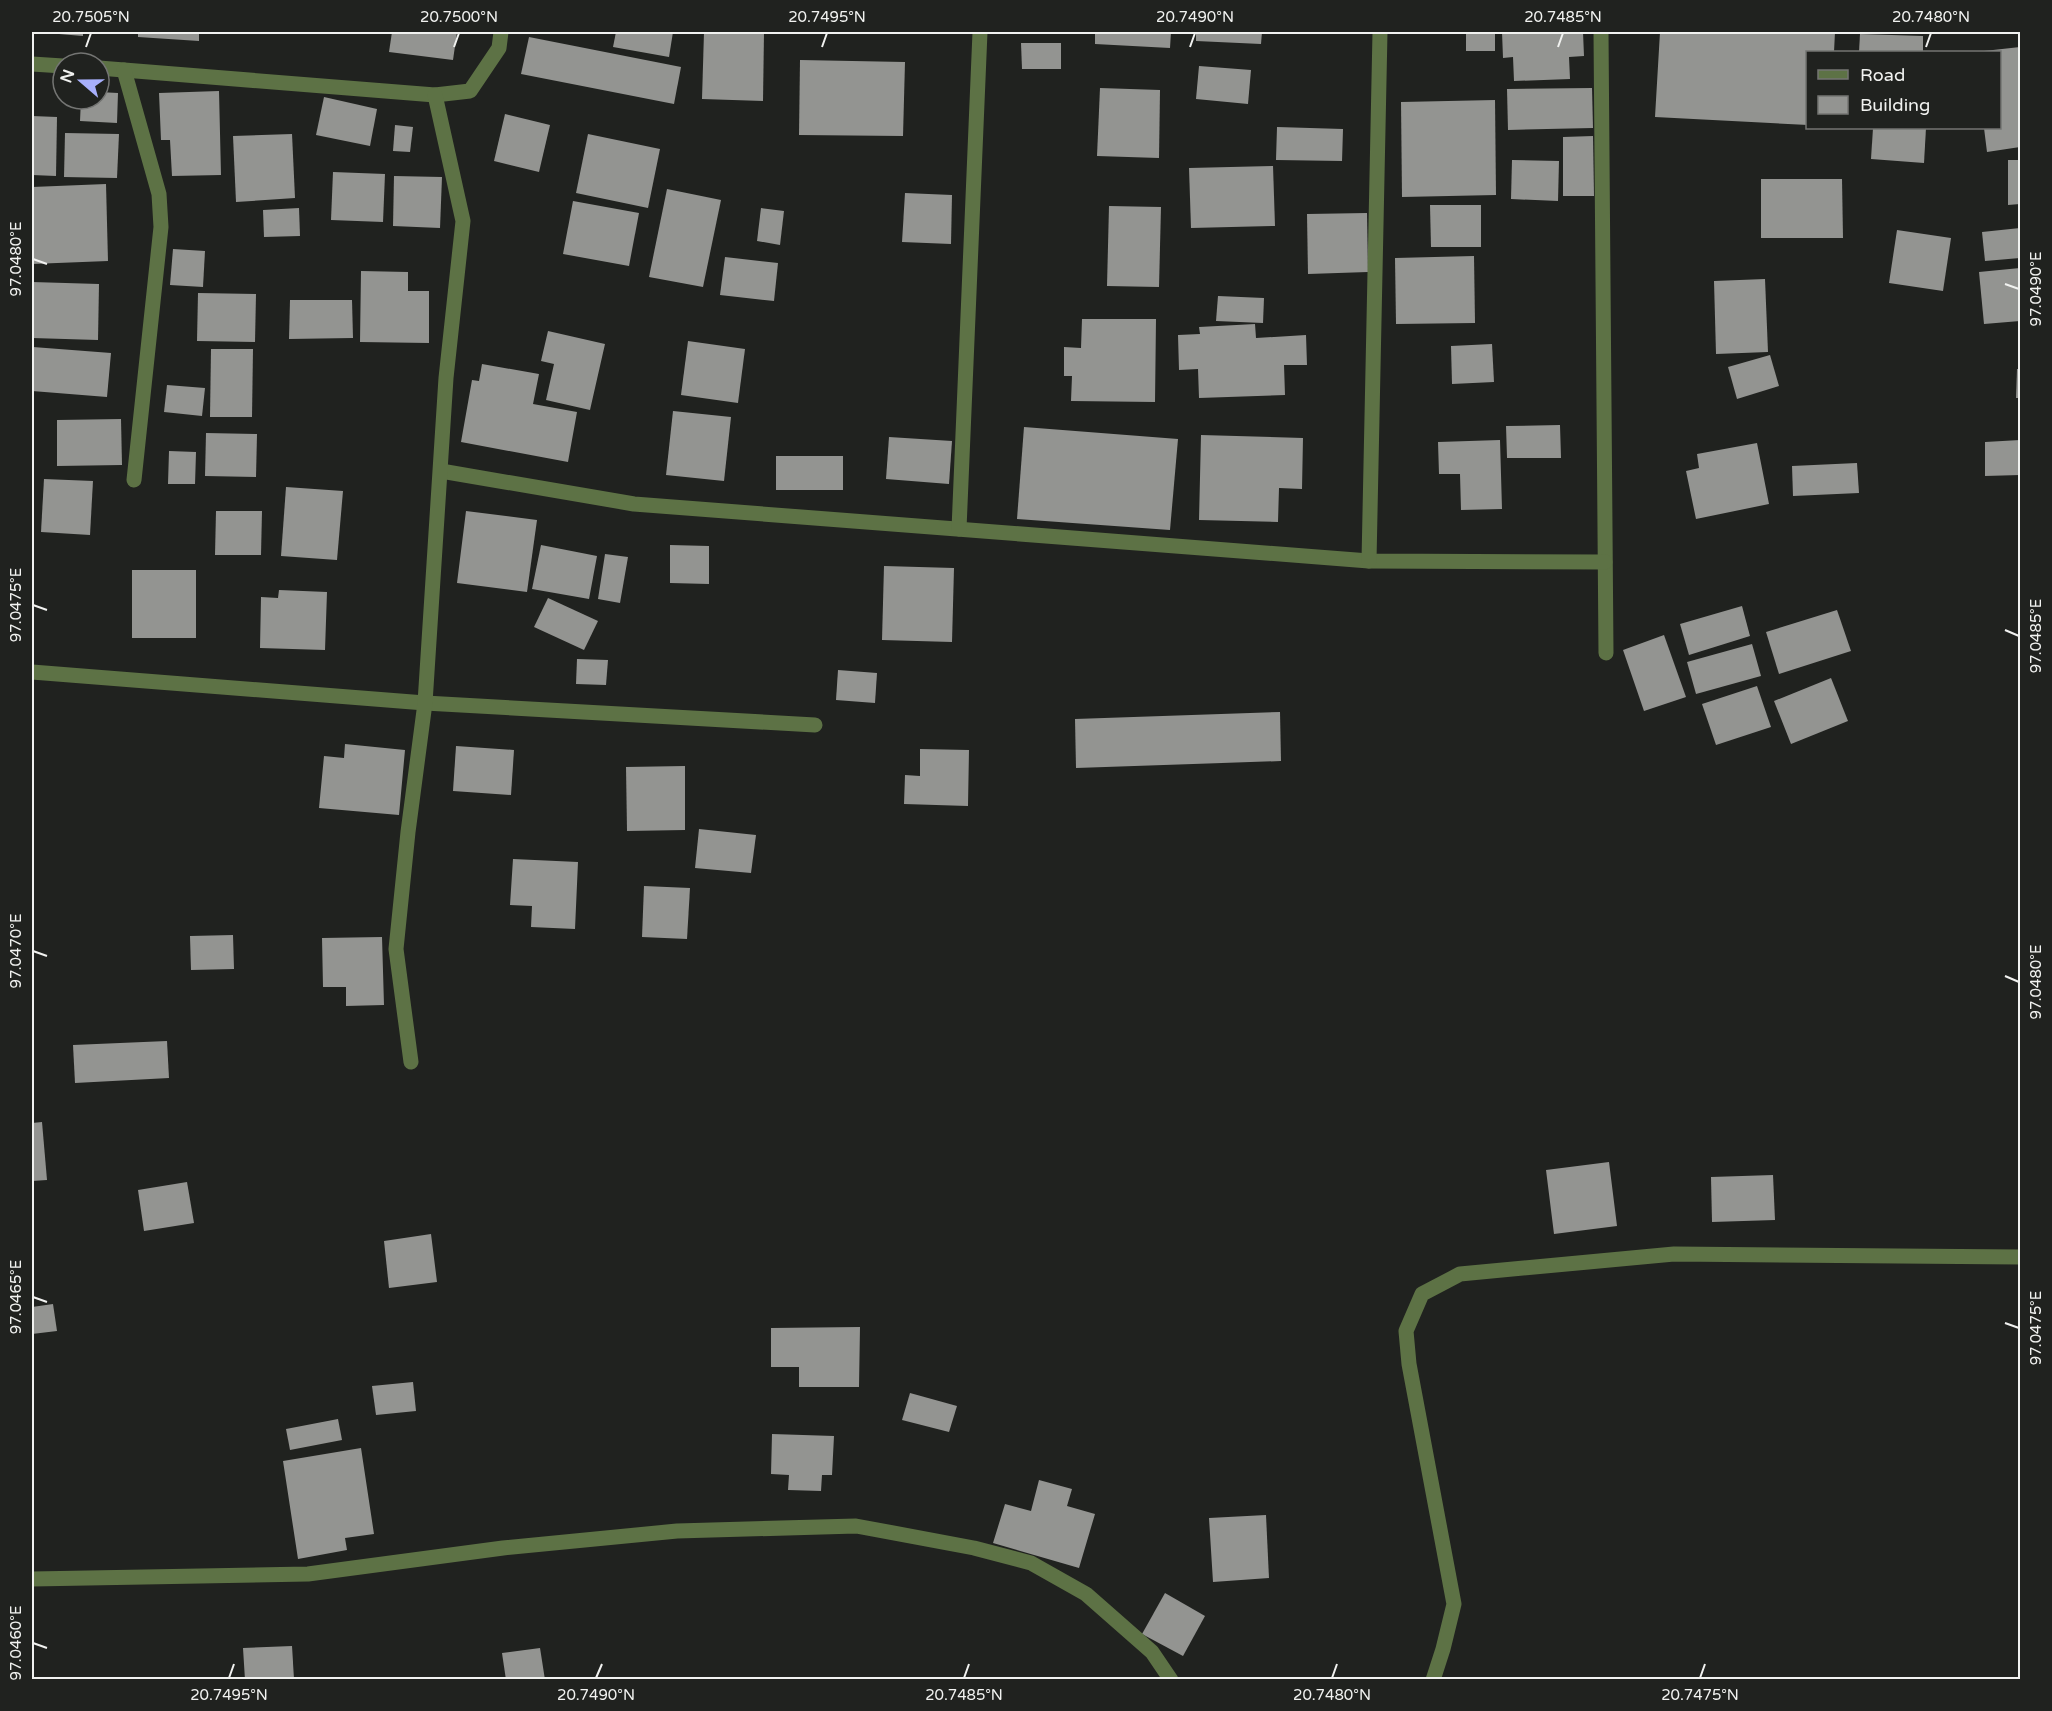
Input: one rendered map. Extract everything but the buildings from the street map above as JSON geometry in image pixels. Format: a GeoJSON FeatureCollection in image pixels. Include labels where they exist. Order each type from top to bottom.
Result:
{"type":"FeatureCollection","features":[{"type":"Feature","properties":{"kind":"street"},"geometry":{"type":"LineString","coordinates":[[111,69],[435,95],[471,91],[499,48],[501,32]]}},
{"type":"Feature","properties":{"kind":"street"},"geometry":{"type":"LineString","coordinates":[[959,529],[980,32]]}},
{"type":"Feature","properties":{"kind":"street"},"geometry":{"type":"LineString","coordinates":[[1369,561],[1380,32]]}},
{"type":"Feature","properties":{"kind":"street"},"geometry":{"type":"LineString","coordinates":[[1601,32],[1606,653]]}},
{"type":"Feature","properties":{"kind":"street"},"geometry":{"type":"LineString","coordinates":[[32,64],[51,65]]}},
{"type":"Feature","properties":{"kind":"street"},"geometry":{"type":"LineString","coordinates":[[124,70],[159,194],[161,227],[134,480]]}},
{"type":"Feature","properties":{"kind":"street"},"geometry":{"type":"LineString","coordinates":[[411,1062],[396,949],[425,703],[446,378],[463,221],[435,95]]}},
{"type":"Feature","properties":{"kind":"street"},"geometry":{"type":"LineString","coordinates":[[441,471],[634,504],[1369,561],[1605,562]]}},
{"type":"Feature","properties":{"kind":"street"},"geometry":{"type":"LineString","coordinates":[[32,672],[425,703],[815,725]]}},
{"type":"Feature","properties":{"kind":"street"},"geometry":{"type":"LineString","coordinates":[[1433,1680],[1454,1604],[1409,1364],[1406,1331],[1422,1294],[1460,1274],[1674,1254],[2020,1257]]}},
{"type":"Feature","properties":{"kind":"street"},"geometry":{"type":"LineString","coordinates":[[32,1579],[308,1574],[503,1548],[677,1531],[856,1526],[974,1548],[1031,1563],[1086,1594],[1152,1652],[1171,1680]]}}]}
